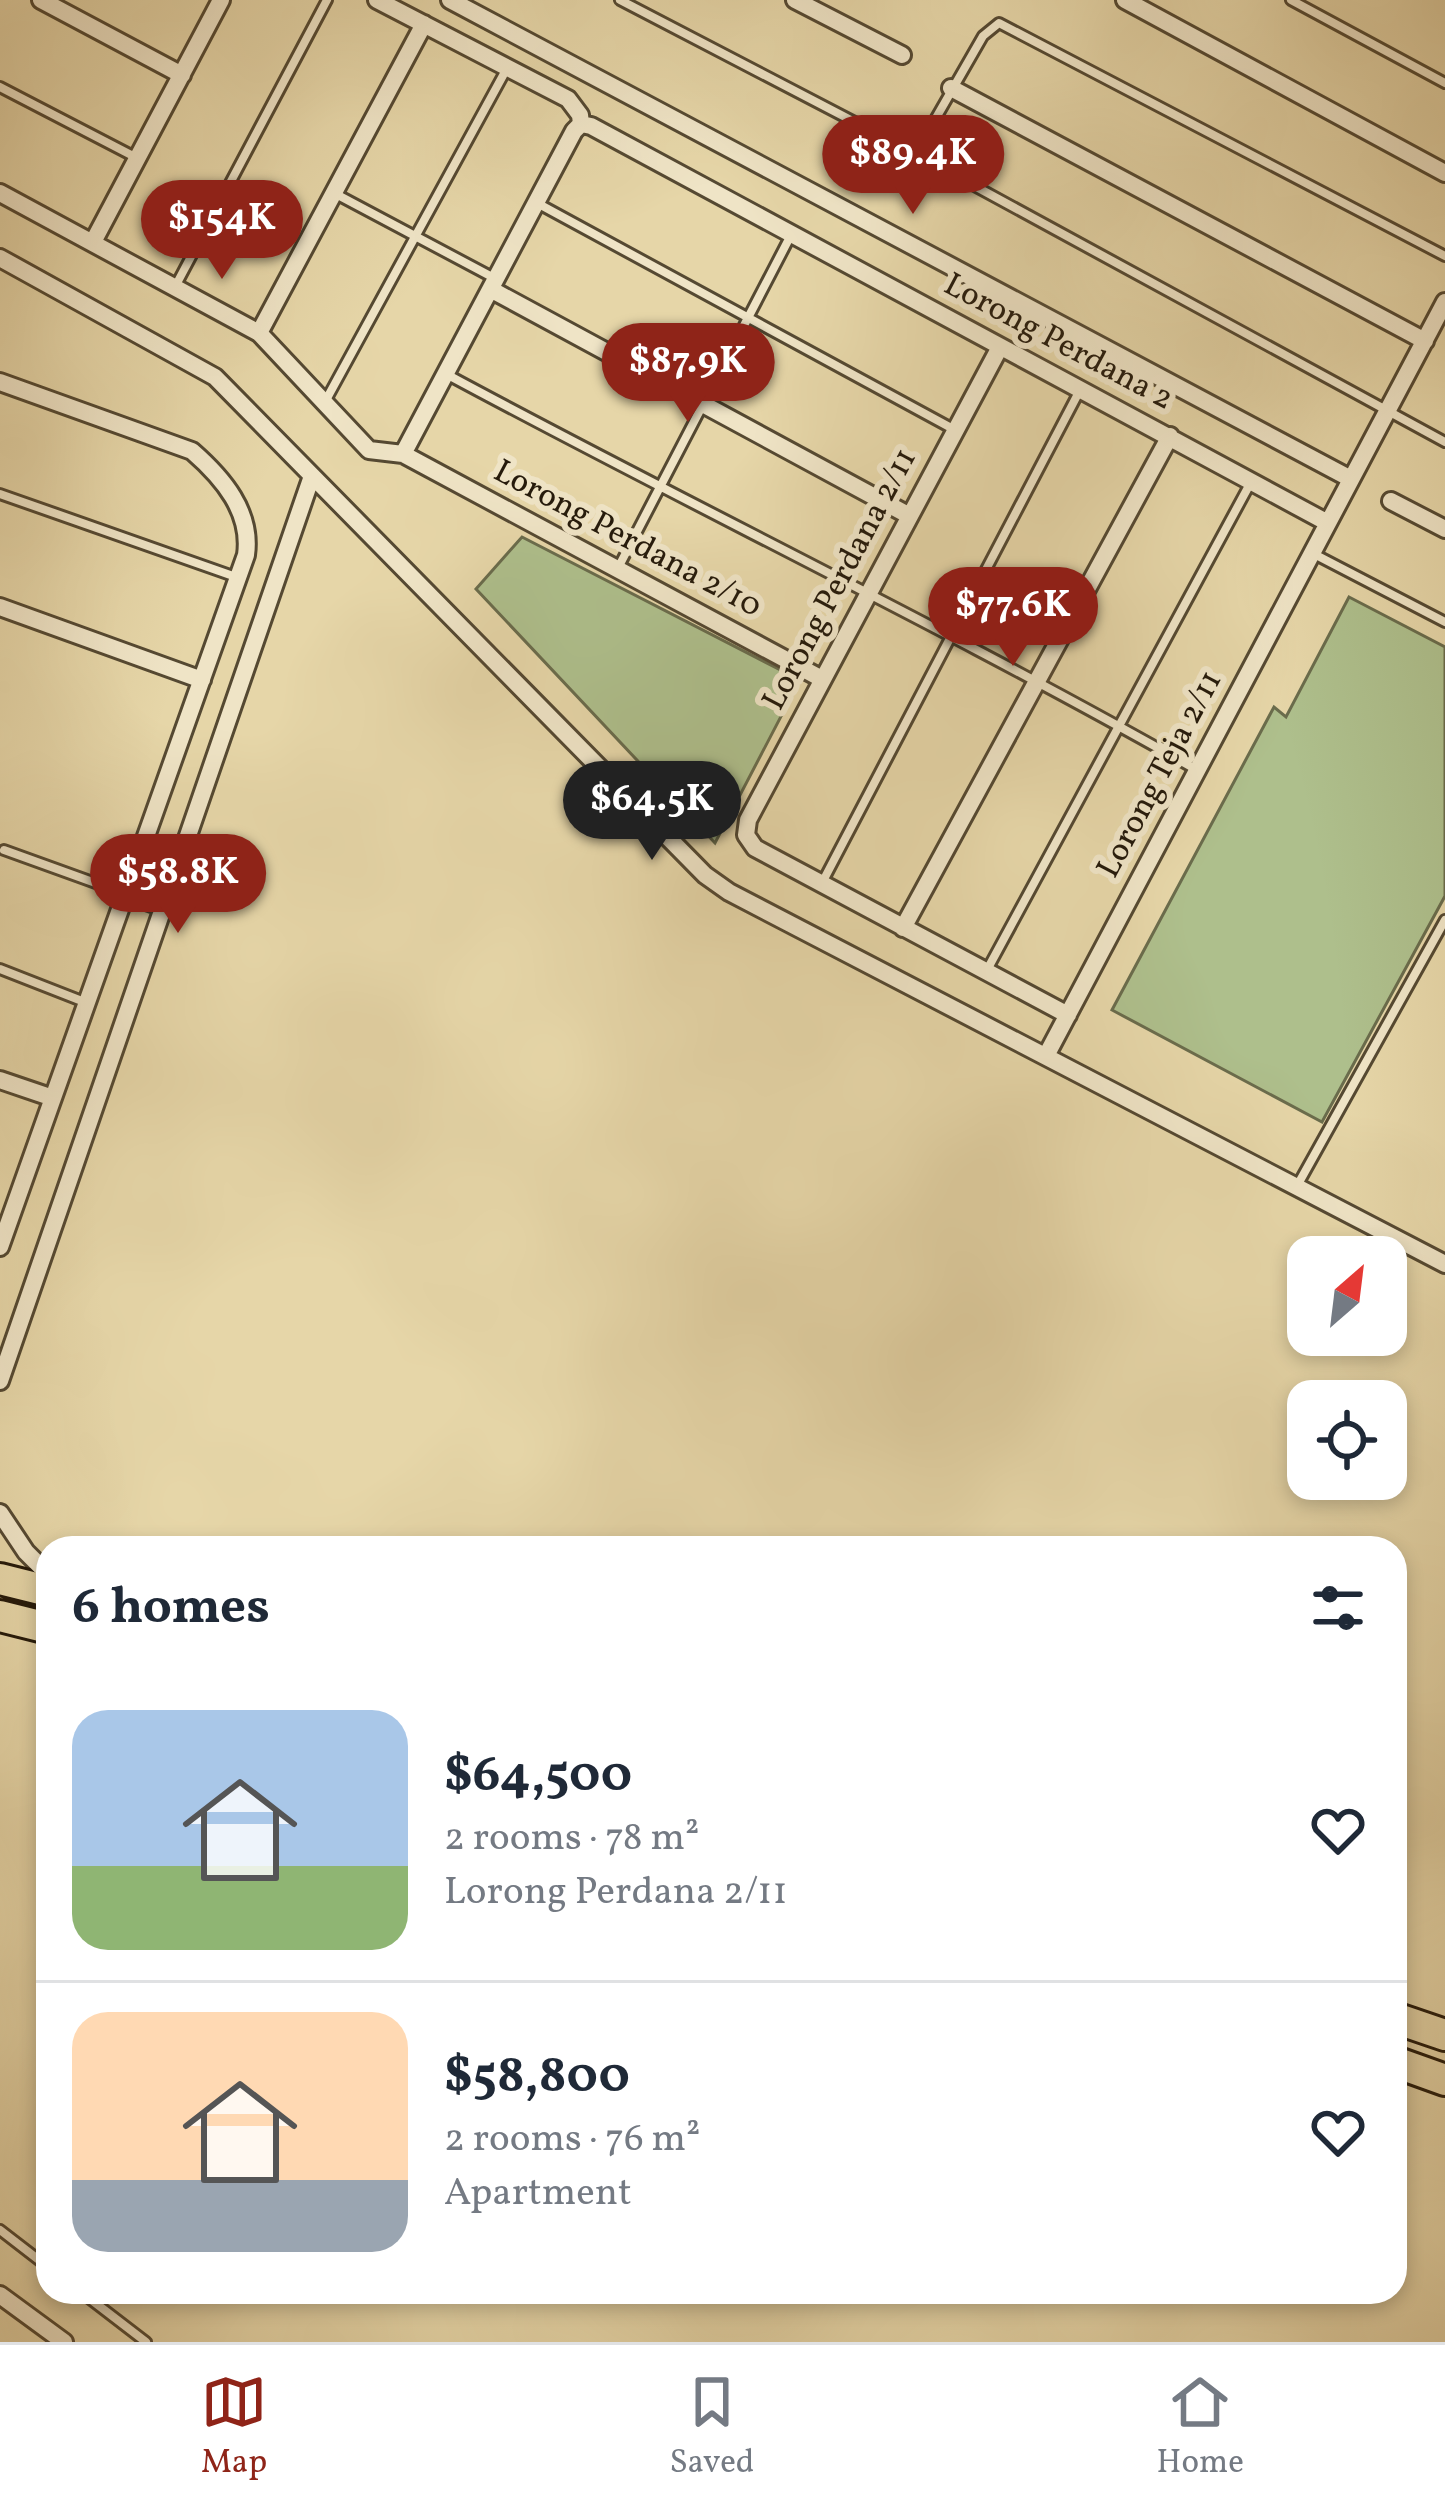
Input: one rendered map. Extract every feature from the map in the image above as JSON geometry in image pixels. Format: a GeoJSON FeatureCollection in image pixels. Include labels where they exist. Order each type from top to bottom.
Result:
{"type":"FeatureCollection","features":[{"type":"Feature","properties":{"kind":"highway"},"geometry":{"type":"LineString","coordinates":[[0,1579],[36,1588]]}},
{"type":"Feature","properties":{"kind":"highway"},"geometry":{"type":"LineString","coordinates":[[0,1616],[36,1625]]}},
{"type":"Feature","properties":{"kind":"highway"},"geometry":{"type":"LineString","coordinates":[[1407,2022],[1445,2035]]}},
{"type":"Feature","properties":{"kind":"highway"},"geometry":{"type":"LineString","coordinates":[[1407,2066],[1445,2080]]}},
{"type":"Feature","properties":{"kind":"street"},"geometry":{"type":"LineString","coordinates":[[41,0],[182,75]]}},
{"type":"Feature","properties":{"kind":"street"},"geometry":{"type":"LineString","coordinates":[[93,242],[221,0]]}},
{"type":"Feature","properties":{"kind":"street","name":"Lorong Perdana 2"},"geometry":{"type":"LineString","coordinates":[[377,0],[568,99],[581,124],[1328,523]]}},
{"type":"Feature","properties":{"kind":"street"},"geometry":{"type":"LineString","coordinates":[[450,0],[1352,479]]}},
{"type":"Feature","properties":{"kind":"street"},"geometry":{"type":"LineString","coordinates":[[795,0],[902,55]]}},
{"type":"Feature","properties":{"kind":"street"},"geometry":{"type":"LineString","coordinates":[[1125,0],[1445,173]]}},
{"type":"Feature","properties":{"kind":"street"},"geometry":{"type":"LineString","coordinates":[[259,333],[424,24]]}},
{"type":"Feature","properties":{"kind":"street"},"geometry":{"type":"LineString","coordinates":[[951,88],[1425,341]]}},
{"type":"Feature","properties":{"kind":"street"},"geometry":{"type":"LineString","coordinates":[[403,454],[581,124]]}},
{"type":"Feature","properties":{"kind":"street","name":"Lorong Perdana 2/10"},"geometry":{"type":"LineString","coordinates":[[0,193],[259,333],[369,449],[403,454],[822,679]]}},
{"type":"Feature","properties":{"kind":"street"},"geometry":{"type":"LineString","coordinates":[[0,258],[214,376],[705,875],[729,892],[1445,1264]]}},
{"type":"Feature","properties":{"kind":"street"},"geometry":{"type":"LineString","coordinates":[[495,285],[908,515]]}},
{"type":"Feature","properties":{"kind":"street","name":"Lorong Teja 2/11"},"geometry":{"type":"LineString","coordinates":[[1047,1054],[1445,302]]}},
{"type":"Feature","properties":{"kind":"street","name":"Lorong Perdana 2/11"},"geometry":{"type":"LineString","coordinates":[[1000,347],[748,820],[746,835],[755,848],[1068,1015]]}},
{"type":"Feature","properties":{"kind":"street"},"geometry":{"type":"LineString","coordinates":[[0,382],[192,451],[243,513],[249,534],[202,680],[0,1247]]}},
{"type":"Feature","properties":{"kind":"street"},"geometry":{"type":"LineString","coordinates":[[903,928],[1170,436]]}},
{"type":"Feature","properties":{"kind":"street"},"geometry":{"type":"LineString","coordinates":[[0,1381],[312,476]]}},
{"type":"Feature","properties":{"kind":"street"},"geometry":{"type":"LineString","coordinates":[[1391,501],[1445,530]]}},
{"type":"Feature","properties":{"kind":"street"},"geometry":{"type":"LineString","coordinates":[[0,607],[202,680]]}},
{"type":"Feature","properties":{"kind":"street"},"geometry":{"type":"LineString","coordinates":[[126,894],[160,906]]}},
{"type":"Feature","properties":{"kind":"street"},"geometry":{"type":"LineString","coordinates":[[0,1080],[53,1099]]}},
{"type":"Feature","properties":{"kind":"street"},"geometry":{"type":"LineString","coordinates":[[0,1513],[36,1562]]}},
{"type":"Feature","properties":{"kind":"street"},"geometry":{"type":"LineString","coordinates":[[0,2295],[64,2342]]}},
{"type":"Feature","properties":{"kind":"lane"},"geometry":{"type":"LineString","coordinates":[[175,286],[327,0]]}},
{"type":"Feature","properties":{"kind":"lane"},"geometry":{"type":"LineString","coordinates":[[620,0],[870,130]]}},
{"type":"Feature","properties":{"kind":"lane"},"geometry":{"type":"LineString","coordinates":[[1291,0],[1445,83]]}},
{"type":"Feature","properties":{"kind":"lane"},"geometry":{"type":"LineString","coordinates":[[1445,256],[1000,23],[983,36],[917,151],[1445,442]]}},
{"type":"Feature","properties":{"kind":"lane"},"geometry":{"type":"LineString","coordinates":[[325,402],[506,69]]}},
{"type":"Feature","properties":{"kind":"lane"},"geometry":{"type":"LineString","coordinates":[[0,87],[137,158]]}},
{"type":"Feature","properties":{"kind":"lane"},"geometry":{"type":"LineString","coordinates":[[334,193],[495,285]]}},
{"type":"Feature","properties":{"kind":"lane"},"geometry":{"type":"LineString","coordinates":[[537,203],[956,431]]}},
{"type":"Feature","properties":{"kind":"lane"},"geometry":{"type":"LineString","coordinates":[[618,568],[791,233]]}},
{"type":"Feature","properties":{"kind":"lane"},"geometry":{"type":"LineString","coordinates":[[446,375],[953,637],[1197,770]]}},
{"type":"Feature","properties":{"kind":"lane"},"geometry":{"type":"LineString","coordinates":[[821,884],[1081,388]]}},
{"type":"Feature","properties":{"kind":"lane"},"geometry":{"type":"LineString","coordinates":[[986,973],[1252,480]]}},
{"type":"Feature","properties":{"kind":"lane"},"geometry":{"type":"LineString","coordinates":[[0,494],[237,578]]}},
{"type":"Feature","properties":{"kind":"lane"},"geometry":{"type":"LineString","coordinates":[[1312,553],[1445,622]]}},
{"type":"Feature","properties":{"kind":"lane"},"geometry":{"type":"LineString","coordinates":[[4,850],[126,894]]}},
{"type":"Feature","properties":{"kind":"lane"},"geometry":{"type":"LineString","coordinates":[[1297,1186],[1445,920]]}},
{"type":"Feature","properties":{"kind":"lane"},"geometry":{"type":"LineString","coordinates":[[0,969],[87,1003]]}},
{"type":"Feature","properties":{"kind":"lane"},"geometry":{"type":"LineString","coordinates":[[0,2230],[36,2258]]}},
{"type":"Feature","properties":{"kind":"lane"},"geometry":{"type":"LineString","coordinates":[[97,2304],[146,2342]]}},
{"type":"Feature","properties":{"kind":"green space"},"geometry":{"type":"Polygon","coordinates":[[[522,537],[800,680],[715,843],[476,589],[522,537]]]}},
{"type":"Feature","properties":{"kind":"green space"},"geometry":{"type":"Polygon","coordinates":[[[1349,597],[1445,647],[1445,896],[1322,1122],[1112,1010],[1274,707],[1286,717],[1349,597]]]}}]}
